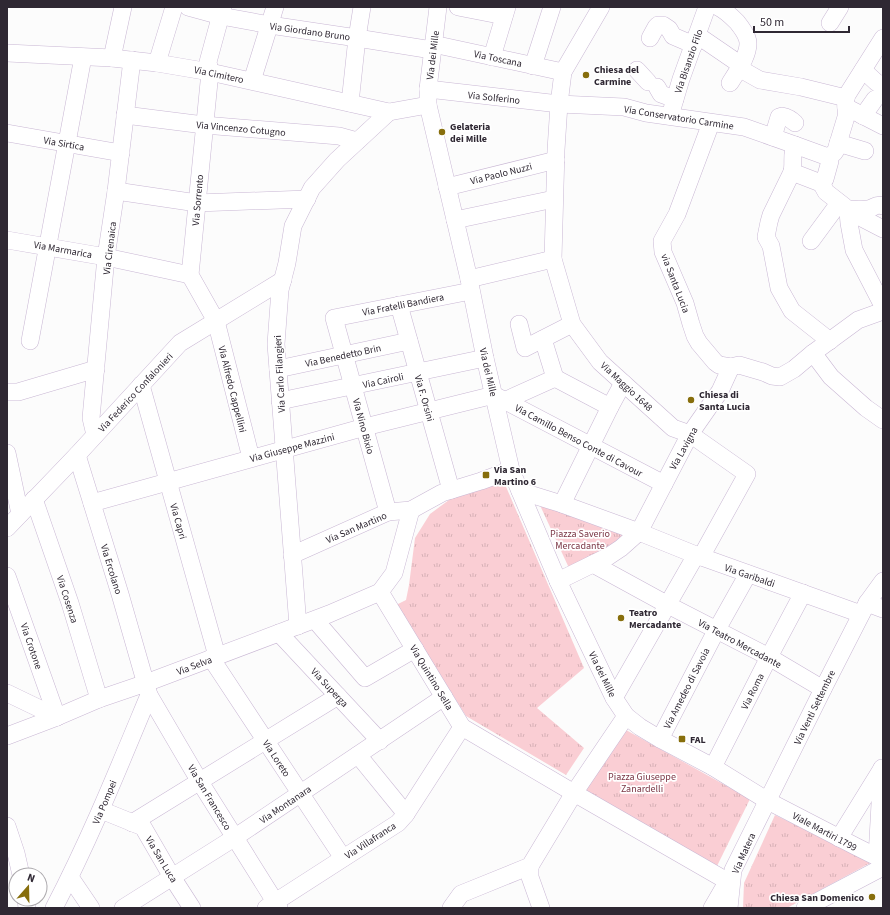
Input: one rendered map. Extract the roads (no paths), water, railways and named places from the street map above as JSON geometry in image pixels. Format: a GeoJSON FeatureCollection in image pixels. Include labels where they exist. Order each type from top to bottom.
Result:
{"type":"FeatureCollection","features":[{"type":"Feature","properties":{"kind":"street"},"geometry":{"type":"LineString","coordinates":[[112,58],[123,7]]}},
{"type":"Feature","properties":{"kind":"street"},"geometry":{"type":"LineString","coordinates":[[157,63],[174,7]]}},
{"type":"Feature","properties":{"kind":"street","name":"Via Giordano Bruno"},"geometry":{"type":"LineString","coordinates":[[188,7],[222,11],[270,25],[357,38],[433,47]]}},
{"type":"Feature","properties":{"kind":"street"},"geometry":{"type":"LineString","coordinates":[[252,81],[275,7]]}},
{"type":"Feature","properties":{"kind":"street"},"geometry":{"type":"LineString","coordinates":[[350,103],[362,7]]}},
{"type":"Feature","properties":{"kind":"street","name":"Via dei Mille"},"geometry":{"type":"LineString","coordinates":[[438,7],[428,97],[485,358],[499,398],[511,470],[558,581],[614,698],[626,716]]}},
{"type":"Feature","properties":{"kind":"street"},"geometry":{"type":"LineString","coordinates":[[458,7],[505,11],[492,57]]}},
{"type":"Feature","properties":{"kind":"street"},"geometry":{"type":"LineString","coordinates":[[533,66],[552,7]]}},
{"type":"Feature","properties":{"kind":"street","name":"Via Maggio 1648"},"geometry":{"type":"LineString","coordinates":[[601,7],[563,72],[556,160],[553,259],[572,324],[600,362],[673,428],[690,434],[747,474],[698,556]]}},
{"type":"Feature","properties":{"kind":"street","name":"Via Bisanzio Filo"},"geometry":{"type":"LineString","coordinates":[[670,116],[681,79],[707,7]]}},
{"type":"Feature","properties":{"kind":"street"},"geometry":{"type":"LineString","coordinates":[[718,7],[741,27],[748,39],[746,54],[741,66],[730,83]]}},
{"type":"Feature","properties":{"kind":"street"},"geometry":{"type":"LineString","coordinates":[[830,24],[840,7]]}},
{"type":"Feature","properties":{"kind":"street","name":"Via Sorrento"},"geometry":{"type":"LineString","coordinates":[[190,275],[210,72],[208,62],[222,11]]}},
{"type":"Feature","properties":{"kind":"street"},"geometry":{"type":"LineString","coordinates":[[650,38],[656,27],[658,25],[662,25],[669,29],[673,36],[696,40],[738,63],[744,71],[760,80],[801,86],[846,103],[863,116],[883,126]]}},
{"type":"Feature","properties":{"kind":"street"},"geometry":{"type":"LineString","coordinates":[[821,183],[825,179],[827,173],[830,161],[828,157],[836,150],[846,117],[846,103],[863,70],[883,38]]}},
{"type":"Feature","properties":{"kind":"street","name":"Via Toscana"},"geometry":{"type":"LineString","coordinates":[[433,47],[492,57],[563,72]]}},
{"type":"Feature","properties":{"kind":"street","name":"Via Cimitero"},"geometry":{"type":"LineString","coordinates":[[7,52],[112,58],[157,63],[210,72],[389,112],[428,97]]}},
{"type":"Feature","properties":{"kind":"street"},"geometry":{"type":"LineString","coordinates":[[30,341],[83,57]]}},
{"type":"Feature","properties":{"kind":"street","name":"Via Cirenaica"},"geometry":{"type":"LineString","coordinates":[[95,435],[91,418],[106,257],[116,191],[132,60]]}},
{"type":"Feature","properties":{"kind":"street"},"geometry":{"type":"LineString","coordinates":[[863,70],[876,82],[879,93],[863,116]]}},
{"type":"Feature","properties":{"kind":"street"},"geometry":{"type":"LineString","coordinates":[[647,80],[661,94],[675,99]]}},
{"type":"Feature","properties":{"kind":"street","name":"Via Solferino"},"geometry":{"type":"LineString","coordinates":[[428,97],[560,104]]}},
{"type":"Feature","properties":{"kind":"street","name":"Via Conservatorio Carmine"},"geometry":{"type":"LineString","coordinates":[[560,104],[624,107],[646,113],[744,128],[828,157]]}},
{"type":"Feature","properties":{"kind":"street","name":"Via Carlo Filangieri"},"geometry":{"type":"LineString","coordinates":[[298,626],[276,344],[280,290],[293,226],[312,188],[337,160],[389,112]]}},
{"type":"Feature","properties":{"kind":"street","name":"Via Vincenzo Cotugno"},"geometry":{"type":"LineString","coordinates":[[126,115],[204,125],[339,136],[357,141]]}},
{"type":"Feature","properties":{"kind":"street"},"geometry":{"type":"LineString","coordinates":[[773,137],[779,117],[782,116],[788,118],[795,123]]}},
{"type":"Feature","properties":{"kind":"street","name":"via Santa Lucia"},"geometry":{"type":"LineString","coordinates":[[711,123],[677,214],[662,241],[663,252],[685,303],[695,336],[699,343],[719,365],[731,367],[739,365],[772,376],[780,377],[785,375],[813,353]]}},
{"type":"Feature","properties":{"kind":"street","name":"Via Sirtica"},"geometry":{"type":"LineString","coordinates":[[7,133],[121,153]]}},
{"type":"Feature","properties":{"kind":"street"},"geometry":{"type":"LineString","coordinates":[[838,143],[865,151]]}},
{"type":"Feature","properties":{"kind":"street"},"geometry":{"type":"LineString","coordinates":[[795,145],[793,150],[792,172],[771,215],[766,236],[771,246],[779,288],[792,311],[830,341]]}},
{"type":"Feature","properties":{"kind":"street","name":"Via Paolo Nuzzi"},"geometry":{"type":"LineString","coordinates":[[447,187],[556,160]]}},
{"type":"Feature","properties":{"kind":"street"},"geometry":{"type":"LineString","coordinates":[[792,172],[821,183],[826,192],[844,208],[883,229]]}},
{"type":"Feature","properties":{"kind":"street"},"geometry":{"type":"LineString","coordinates":[[116,191],[197,203],[307,199]]}},
{"type":"Feature","properties":{"kind":"street"},"geometry":{"type":"LineString","coordinates":[[455,220],[554,199]]}},
{"type":"Feature","properties":{"kind":"street"},"geometry":{"type":"LineString","coordinates":[[811,241],[844,208],[868,209],[879,204],[883,206]]}},
{"type":"Feature","properties":{"kind":"street"},"geometry":{"type":"LineString","coordinates":[[844,208],[849,223],[854,250],[883,306]]}},
{"type":"Feature","properties":{"kind":"street","name":"Via Marmarica"},"geometry":{"type":"LineString","coordinates":[[7,240],[106,257],[190,275]]}},
{"type":"Feature","properties":{"kind":"street","name":"Via Fratelli Bandiera"},"geometry":{"type":"LineString","coordinates":[[334,318],[399,305],[553,259]]}},
{"type":"Feature","properties":{"kind":"street"},"geometry":{"type":"LineString","coordinates":[[190,275],[216,321]]}},
{"type":"Feature","properties":{"kind":"street","name":"Via Federico Confalonieri"},"geometry":{"type":"LineString","coordinates":[[7,528],[34,498],[77,455],[180,343],[283,280]]}},
{"type":"Feature","properties":{"kind":"street","name":"Via F. Orsini"},"geometry":{"type":"LineString","coordinates":[[399,305],[450,490]]}},
{"type":"Feature","properties":{"kind":"street"},"geometry":{"type":"LineString","coordinates":[[883,311],[858,320],[813,353],[831,376],[866,408],[883,420]]}},
{"type":"Feature","properties":{"kind":"street","name":"Via Nino Bixio"},"geometry":{"type":"LineString","coordinates":[[334,318],[388,512]]}},
{"type":"Feature","properties":{"kind":"street","name":"Via Alfredo Cappellini"},"geometry":{"type":"LineString","coordinates":[[216,321],[250,458]]}},
{"type":"Feature","properties":{"kind":"street"},"geometry":{"type":"LineString","coordinates":[[519,324],[525,348],[572,324]]}},
{"type":"Feature","properties":{"kind":"street"},"geometry":{"type":"LineString","coordinates":[[543,339],[555,378],[610,407]]}},
{"type":"Feature","properties":{"kind":"street","name":"Via Benedetto Brin"},"geometry":{"type":"LineString","coordinates":[[278,369],[409,341]]}},
{"type":"Feature","properties":{"kind":"street","name":"Via Cairoli"},"geometry":{"type":"LineString","coordinates":[[280,401],[485,358]]}},
{"type":"Feature","properties":{"kind":"street","name":"Via Lavigna"},"geometry":{"type":"LineString","coordinates":[[639,532],[690,434],[720,391],[731,367]]}},
{"type":"Feature","properties":{"kind":"street"},"geometry":{"type":"LineString","coordinates":[[7,392],[18,392],[96,369]]}},
{"type":"Feature","properties":{"kind":"street","name":"Via Giuseppe Mazzini"},"geometry":{"type":"LineString","coordinates":[[92,503],[365,427],[429,411],[499,398],[555,378]]}},
{"type":"Feature","properties":{"kind":"street"},"geometry":{"type":"LineString","coordinates":[[562,504],[623,383]]}},
{"type":"Feature","properties":{"kind":"street","name":"Via Capri"},"geometry":{"type":"LineString","coordinates":[[141,385],[214,657]]}},
{"type":"Feature","properties":{"kind":"street","name":"Via Camillo Benso Conte di Cavour"},"geometry":{"type":"LineString","coordinates":[[499,398],[664,484]]}},
{"type":"Feature","properties":{"kind":"street"},"geometry":{"type":"LineString","coordinates":[[7,453],[20,514]]}},
{"type":"Feature","properties":{"kind":"street","name":"Via Ercolano"},"geometry":{"type":"LineString","coordinates":[[77,455],[147,689]]}},
{"type":"Feature","properties":{"kind":"street","name":"Via San Martino"},"geometry":{"type":"LineString","coordinates":[[292,555],[388,512],[411,510],[442,493],[511,470]]}},
{"type":"Feature","properties":{"kind":"street"},"geometry":{"type":"LineString","coordinates":[[520,491],[562,504],[639,532],[621,548],[609,556],[558,581]]}},
{"type":"Feature","properties":{"kind":"street","name":"Via Cosenza"},"geometry":{"type":"LineString","coordinates":[[34,498],[70,604],[99,699]]}},
{"type":"Feature","properties":{"kind":"street"},"geometry":{"type":"LineString","coordinates":[[380,592],[394,574],[411,510]]}},
{"type":"Feature","properties":{"kind":"street","name":"Via Garibaldi"},"geometry":{"type":"LineString","coordinates":[[639,532],[698,556],[803,593],[871,609]]}},
{"type":"Feature","properties":{"kind":"street"},"geometry":{"type":"LineString","coordinates":[[614,698],[698,556]]}},
{"type":"Feature","properties":{"kind":"street","name":"Via Teatro Mercadante"},"geometry":{"type":"LineString","coordinates":[[593,564],[668,606],[769,658],[823,689]]}},
{"type":"Feature","properties":{"kind":"street","name":"Via Amedeo di Savoia"},"geometry":{"type":"LineString","coordinates":[[660,739],[716,631],[748,574]]}},
{"type":"Feature","properties":{"kind":"street","name":"Via Crotone"},"geometry":{"type":"LineString","coordinates":[[7,576],[57,717]]}},
{"type":"Feature","properties":{"kind":"street","name":"Via Venti Settembre"},"geometry":{"type":"LineString","coordinates":[[768,800],[823,689],[871,609],[883,580]]}},
{"type":"Feature","properties":{"kind":"street","name":"Via Selva"},"geometry":{"type":"LineString","coordinates":[[7,736],[99,699],[147,689],[214,657],[314,620],[380,592]]}},
{"type":"Feature","properties":{"kind":"street","name":"Via Quintino Sella"},"geometry":{"type":"LineString","coordinates":[[380,592],[462,727],[574,793]]}},
{"type":"Feature","properties":{"kind":"street","name":"Via Roma"},"geometry":{"type":"LineString","coordinates":[[713,767],[803,593]]}},
{"type":"Feature","properties":{"kind":"street"},"geometry":{"type":"LineString","coordinates":[[314,620],[365,678],[415,649]]}},
{"type":"Feature","properties":{"kind":"street","name":"Via Superga"},"geometry":{"type":"LineString","coordinates":[[279,633],[380,741]]}},
{"type":"Feature","properties":{"kind":"street","name":"Via Loreto"},"geometry":{"type":"LineString","coordinates":[[214,657],[300,794],[343,858]]}},
{"type":"Feature","properties":{"kind":"street","name":"Via San Francesco"},"geometry":{"type":"LineString","coordinates":[[147,689],[273,906]]}},
{"type":"Feature","properties":{"kind":"street","name":"Via Pompei"},"geometry":{"type":"LineString","coordinates":[[54,908],[101,810],[147,689]]}},
{"type":"Feature","properties":{"kind":"street"},"geometry":{"type":"LineString","coordinates":[[7,694],[57,717]]}},
{"type":"Feature","properties":{"kind":"street"},"geometry":{"type":"LineString","coordinates":[[132,823],[338,696]]}},
{"type":"Feature","properties":{"kind":"street","name":"Via Montanara"},"geometry":{"type":"LineString","coordinates":[[123,908],[234,838],[444,697]]}},
{"type":"Feature","properties":{"kind":"street"},"geometry":{"type":"LineString","coordinates":[[541,908],[530,877],[530,866],[574,793],[626,716],[640,727],[660,739],[713,767],[768,800]]}},
{"type":"Feature","properties":{"kind":"street","name":"Via Villafranca"},"geometry":{"type":"LineString","coordinates":[[273,906],[343,858],[398,823],[406,814],[462,727]]}},
{"type":"Feature","properties":{"kind":"street"},"geometry":{"type":"LineString","coordinates":[[358,755],[406,814]]}},
{"type":"Feature","properties":{"kind":"street"},"geometry":{"type":"LineString","coordinates":[[839,838],[883,766]]}},
{"type":"Feature","properties":{"kind":"street"},"geometry":{"type":"LineString","coordinates":[[805,908],[881,861],[883,766]]}},
{"type":"Feature","properties":{"kind":"street"},"geometry":{"type":"LineString","coordinates":[[574,793],[730,876],[712,908]]}},
{"type":"Feature","properties":{"kind":"street","name":"Viale Martiri 1799"},"geometry":{"type":"LineString","coordinates":[[768,800],[881,861]]}},
{"type":"Feature","properties":{"kind":"street","name":"Via Matera"},"geometry":{"type":"LineString","coordinates":[[729,908],[730,876],[768,800]]}},
{"type":"Feature","properties":{"kind":"street","name":"Via San Luca"},"geometry":{"type":"LineString","coordinates":[[101,810],[143,828],[192,908]]}},
{"type":"Feature","properties":{"kind":"street"},"geometry":{"type":"LineString","coordinates":[[7,826],[19,867]]}},
{"type":"Feature","properties":{"kind":"street"},"geometry":{"type":"LineString","coordinates":[[452,908],[461,894],[530,866]]}},
{"type":"Feature","properties":{"kind":"street"},"geometry":{"type":"LineString","coordinates":[[70,877],[91,908]]}},
{"type":"Feature","properties":{"kind":"place","name":"Chiesa del Carmine"},"geometry":{"type":"Point","coordinates":[586,75]}},
{"type":"Feature","properties":{"kind":"place","name":"Gelateria dei Mille"},"geometry":{"type":"Point","coordinates":[442,132]}},
{"type":"Feature","properties":{"kind":"place","name":"Chiesa di Santa Lucia"},"geometry":{"type":"Point","coordinates":[691,400]}},
{"type":"Feature","properties":{"kind":"place","name":"Via San Martino 6"},"geometry":{"type":"Point","coordinates":[486,475]}},
{"type":"Feature","properties":{"kind":"place","name":"Teatro Mercadante"},"geometry":{"type":"Point","coordinates":[621,618]}},
{"type":"Feature","properties":{"kind":"place","name":"FAL"},"geometry":{"type":"Point","coordinates":[682,739]}},
{"type":"Feature","properties":{"kind":"place","name":"Chiesa San Domenico"},"geometry":{"type":"Point","coordinates":[872,897]}},
{"type":"Feature","properties":{"kind":"park label","name":"Piazza Saverio Mercadante"},"geometry":{"type":"Point","coordinates":[580,538]}},
{"type":"Feature","properties":{"kind":"park label","name":"Piazza Giuseppe Zanardelli"},"geometry":{"type":"Point","coordinates":[642,782]}}]}
